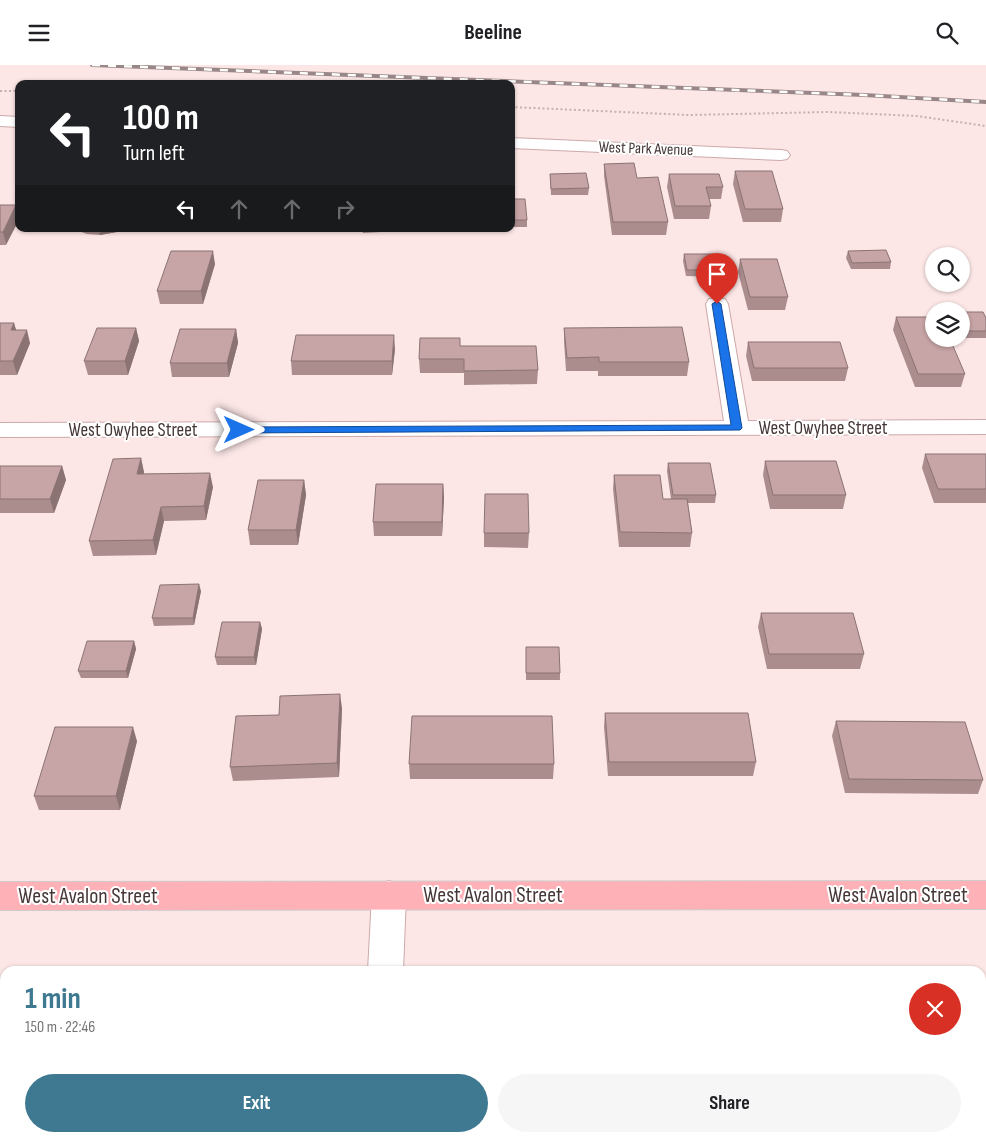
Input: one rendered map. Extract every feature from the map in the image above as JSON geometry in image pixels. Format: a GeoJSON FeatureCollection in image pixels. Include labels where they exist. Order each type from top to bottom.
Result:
{"type":"FeatureCollection","features":[{"type":"Feature","properties":{"kind":"main road","name":"West Avalon Street"},"geometry":{"type":"LineString","coordinates":[[0,896],[986,895]]}},
{"type":"Feature","properties":{"kind":"street"},"geometry":{"type":"LineString","coordinates":[[0,121],[15,122]]}},
{"type":"Feature","properties":{"kind":"street","name":"West Park Avenue"},"geometry":{"type":"LineString","coordinates":[[515,143],[781,155]]}},
{"type":"Feature","properties":{"kind":"street"},"geometry":{"type":"LineString","coordinates":[[717,304],[737,428]]}},
{"type":"Feature","properties":{"kind":"street","name":"West Owyhee Street"},"geometry":{"type":"LineString","coordinates":[[0,431],[986,427]]}},
{"type":"Feature","properties":{"kind":"street"},"geometry":{"type":"LineString","coordinates":[[385,966],[389,895]]}},
{"type":"Feature","properties":{"kind":"path"},"geometry":{"type":"LineString","coordinates":[[0,91],[15,91]]}},
{"type":"Feature","properties":{"kind":"path"},"geometry":{"type":"LineString","coordinates":[[515,107],[689,115],[828,112],[917,116],[986,126]]}},
{"type":"Feature","properties":{"kind":"building"},"geometry":{"type":"Polygon","coordinates":[[[634,163],[637,178],[658,177],[668,222],[613,222],[604,164],[634,163]]]}},
{"type":"Feature","properties":{"kind":"building"},"geometry":{"type":"Polygon","coordinates":[[[735,171],[772,171],[783,209],[745,209],[735,171]]]}},
{"type":"Feature","properties":{"kind":"building"},"geometry":{"type":"Polygon","coordinates":[[[586,173],[589,188],[551,189],[550,174],[586,173]]]}},
{"type":"Feature","properties":{"kind":"building"},"geometry":{"type":"Polygon","coordinates":[[[669,174],[719,174],[723,187],[706,187],[711,206],[675,206],[669,174]]]}},
{"type":"Feature","properties":{"kind":"building"},"geometry":{"type":"Polygon","coordinates":[[[515,199],[525,199],[527,220],[515,220],[515,199]]]}},
{"type":"Feature","properties":{"kind":"building"},"geometry":{"type":"Polygon","coordinates":[[[0,205],[15,205],[3,232],[0,232],[0,205]]]}},
{"type":"Feature","properties":{"kind":"building"},"geometry":{"type":"Polygon","coordinates":[[[886,250],[891,262],[852,263],[848,251],[886,250]]]}},
{"type":"Feature","properties":{"kind":"building"},"geometry":{"type":"Polygon","coordinates":[[[171,251],[213,251],[201,291],[157,291],[171,251]]]}},
{"type":"Feature","properties":{"kind":"building"},"geometry":{"type":"Polygon","coordinates":[[[684,254],[714,254],[717,270],[687,270],[684,254]]]}},
{"type":"Feature","properties":{"kind":"building"},"geometry":{"type":"Polygon","coordinates":[[[740,259],[777,259],[788,297],[750,297],[740,259]]]}},
{"type":"Feature","properties":{"kind":"building"},"geometry":{"type":"Polygon","coordinates":[[[970,312],[983,312],[986,318],[986,331],[970,331],[970,312]]]}},
{"type":"Feature","properties":{"kind":"building"},"geometry":{"type":"Polygon","coordinates":[[[896,317],[925,317],[925,347],[953,347],[965,374],[918,374],[896,317]]]}},
{"type":"Feature","properties":{"kind":"building"},"geometry":{"type":"Polygon","coordinates":[[[0,323],[14,323],[11,330],[27,330],[13,361],[0,361],[0,323]]]}},
{"type":"Feature","properties":{"kind":"building"},"geometry":{"type":"Polygon","coordinates":[[[682,327],[689,362],[599,362],[599,357],[567,358],[564,328],[682,327]]]}},
{"type":"Feature","properties":{"kind":"building"},"geometry":{"type":"Polygon","coordinates":[[[97,328],[136,328],[125,361],[84,361],[97,328]]]}},
{"type":"Feature","properties":{"kind":"building"},"geometry":{"type":"Polygon","coordinates":[[[180,329],[236,329],[227,363],[170,363],[180,329]]]}},
{"type":"Feature","properties":{"kind":"building"},"geometry":{"type":"Polygon","coordinates":[[[296,335],[394,335],[392,361],[291,361],[296,335]]]}},
{"type":"Feature","properties":{"kind":"building"},"geometry":{"type":"Polygon","coordinates":[[[420,338],[460,338],[460,346],[536,346],[538,370],[464,371],[464,359],[419,359],[420,338]]]}},
{"type":"Feature","properties":{"kind":"building"},"geometry":{"type":"Polygon","coordinates":[[[748,342],[840,342],[848,368],[754,368],[748,342]]]}},
{"type":"Feature","properties":{"kind":"building"},"geometry":{"type":"Polygon","coordinates":[[[925,454],[986,454],[986,489],[938,489],[925,454]]]}},
{"type":"Feature","properties":{"kind":"building"},"geometry":{"type":"Polygon","coordinates":[[[141,458],[137,474],[210,473],[204,506],[161,507],[153,540],[89,541],[113,459],[141,458]]]}},
{"type":"Feature","properties":{"kind":"building"},"geometry":{"type":"Polygon","coordinates":[[[765,461],[836,461],[846,495],[773,495],[765,461]]]}},
{"type":"Feature","properties":{"kind":"building"},"geometry":{"type":"Polygon","coordinates":[[[668,463],[710,463],[716,495],[673,495],[668,463]]]}},
{"type":"Feature","properties":{"kind":"building"},"geometry":{"type":"Polygon","coordinates":[[[0,466],[62,466],[50,499],[0,499],[0,466]]]}},
{"type":"Feature","properties":{"kind":"building"},"geometry":{"type":"Polygon","coordinates":[[[614,475],[660,475],[663,499],[687,499],[692,533],[620,532],[614,475]]]}},
{"type":"Feature","properties":{"kind":"building"},"geometry":{"type":"Polygon","coordinates":[[[258,480],[304,480],[296,530],[248,530],[258,480]]]}},
{"type":"Feature","properties":{"kind":"building"},"geometry":{"type":"Polygon","coordinates":[[[376,484],[443,484],[442,522],[373,522],[376,484]]]}},
{"type":"Feature","properties":{"kind":"building"},"geometry":{"type":"Polygon","coordinates":[[[485,494],[528,494],[529,533],[484,533],[485,494]]]}},
{"type":"Feature","properties":{"kind":"building"},"geometry":{"type":"Polygon","coordinates":[[[199,584],[193,618],[152,618],[160,585],[199,584]]]}},
{"type":"Feature","properties":{"kind":"building"},"geometry":{"type":"Polygon","coordinates":[[[761,613],[853,613],[864,654],[769,654],[761,613]]]}},
{"type":"Feature","properties":{"kind":"building"},"geometry":{"type":"Polygon","coordinates":[[[222,622],[260,622],[254,657],[215,657],[222,622]]]}},
{"type":"Feature","properties":{"kind":"building"},"geometry":{"type":"Polygon","coordinates":[[[87,641],[134,641],[126,671],[78,671],[87,641]]]}},
{"type":"Feature","properties":{"kind":"building"},"geometry":{"type":"Polygon","coordinates":[[[526,647],[559,647],[560,673],[526,673],[526,647]]]}},
{"type":"Feature","properties":{"kind":"building"},"geometry":{"type":"Polygon","coordinates":[[[340,694],[337,763],[230,767],[236,716],[279,715],[280,696],[340,694]]]}},
{"type":"Feature","properties":{"kind":"building"},"geometry":{"type":"Polygon","coordinates":[[[605,713],[748,713],[756,762],[609,762],[605,713]]]}},
{"type":"Feature","properties":{"kind":"building"},"geometry":{"type":"Polygon","coordinates":[[[412,716],[552,716],[554,764],[409,764],[412,716]]]}},
{"type":"Feature","properties":{"kind":"building"},"geometry":{"type":"Polygon","coordinates":[[[836,721],[965,722],[983,780],[849,779],[836,721]]]}},
{"type":"Feature","properties":{"kind":"building"},"geometry":{"type":"Polygon","coordinates":[[[55,727],[133,727],[116,796],[34,796],[55,727]]]}},
{"type":"Feature","properties":{"kind":"railway"},"geometry":{"type":"LineString","coordinates":[[92,65],[478,80]]}},
{"type":"Feature","properties":{"kind":"railway"},"geometry":{"type":"LineString","coordinates":[[515,81],[864,95],[986,102]]}},
{"type":"Feature","properties":{"kind":"route"},"geometry":{"type":"LineString","coordinates":[[239,430],[737,428],[717,304]]}}]}
